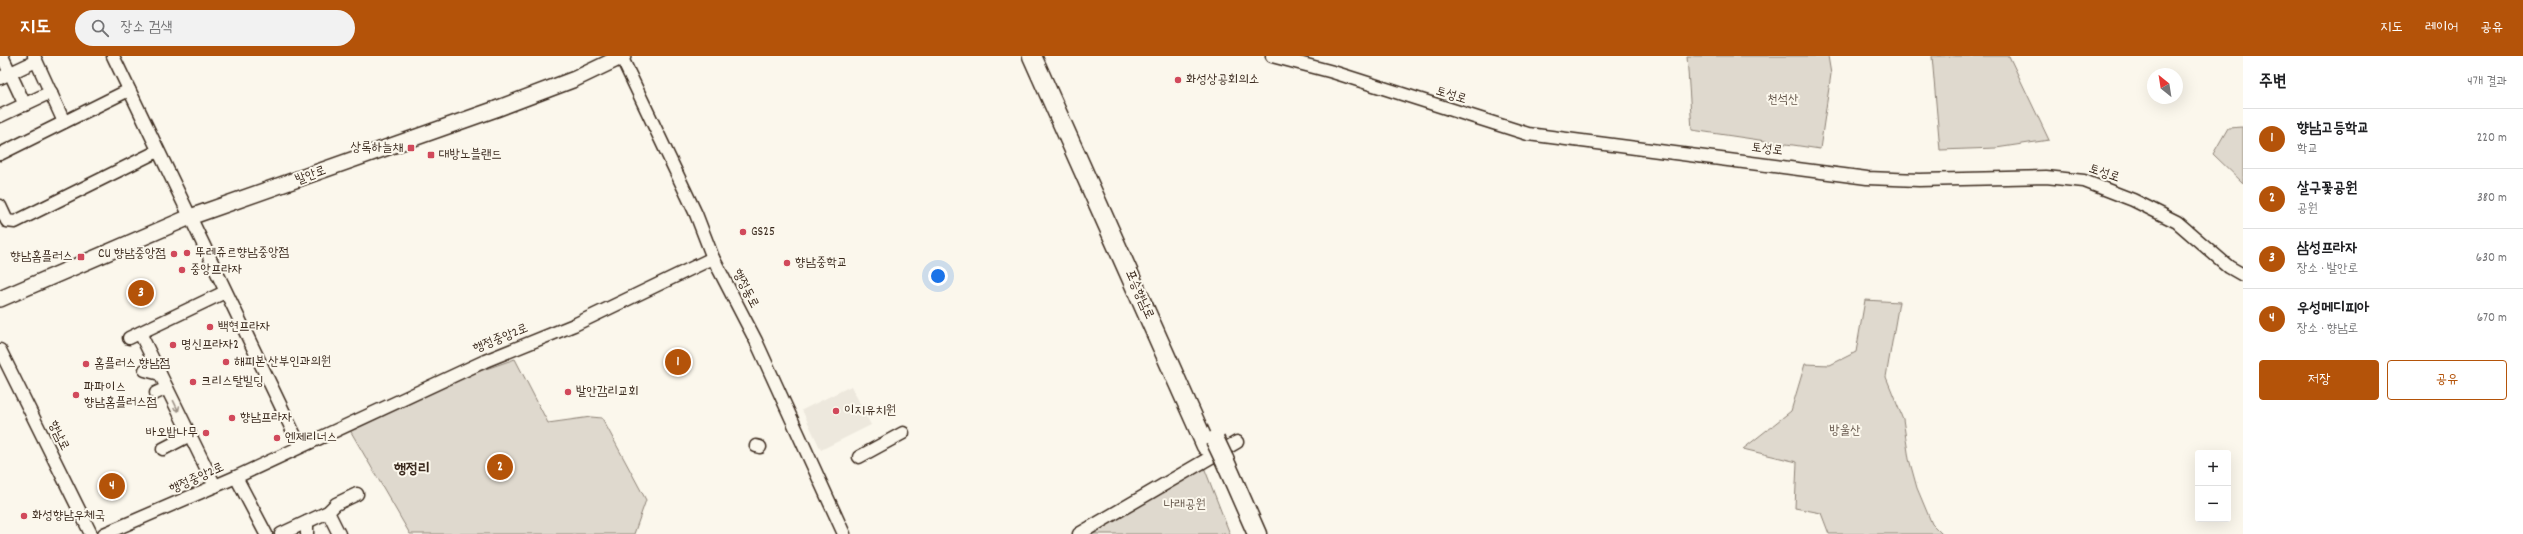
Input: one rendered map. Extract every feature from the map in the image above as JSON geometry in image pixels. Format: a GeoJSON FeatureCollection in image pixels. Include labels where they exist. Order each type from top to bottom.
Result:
{"type":"FeatureCollection","features":[{"type":"Feature","properties":{"kind":"highway","name":"포승향남로"},"geometry":{"type":"LineString","coordinates":[[1032,56],[1211,443]]}},
{"type":"Feature","properties":{"kind":"highway","name":"포승향남로"},"geometry":{"type":"LineString","coordinates":[[1044,56],[1211,443],[1246,534]]}},
{"type":"Feature","properties":{"kind":"highway","name":"포승향남로"},"geometry":{"type":"LineString","coordinates":[[1219,462],[1258,534]]}},
{"type":"Feature","properties":{"kind":"main road","name":"발안로"},"geometry":{"type":"LineString","coordinates":[[0,299],[190,218],[496,109],[575,79],[622,56]]}},
{"type":"Feature","properties":{"kind":"street"},"geometry":{"type":"LineString","coordinates":[[2,56],[5,76],[24,105]]}},
{"type":"Feature","properties":{"kind":"street"},"geometry":{"type":"LineString","coordinates":[[113,56],[300,446]]}},
{"type":"Feature","properties":{"kind":"street","name":"행정동로"},"geometry":{"type":"LineString","coordinates":[[622,56],[696,214],[713,258],[756,341],[844,534]]}},
{"type":"Feature","properties":{"kind":"street","name":"토성로"},"geometry":{"type":"LineString","coordinates":[[1272,56],[1333,72],[1528,134],[1867,178],[1919,180],[2046,177],[2084,181],[2133,200],[2177,222],[2229,267],[2243,275]]}},
{"type":"Feature","properties":{"kind":"street"},"geometry":{"type":"LineString","coordinates":[[5,76],[35,59],[64,122]]}},
{"type":"Feature","properties":{"kind":"street"},"geometry":{"type":"LineString","coordinates":[[0,154],[129,90]]}},
{"type":"Feature","properties":{"kind":"street"},"geometry":{"type":"LineString","coordinates":[[0,116],[51,92]]}},
{"type":"Feature","properties":{"kind":"street"},"geometry":{"type":"LineString","coordinates":[[0,206],[7,221],[14,222],[158,151]]}},
{"type":"Feature","properties":{"kind":"street","name":"행정중앙2로"},"geometry":{"type":"LineString","coordinates":[[104,534],[236,477],[484,361],[574,325],[713,258]]}},
{"type":"Feature","properties":{"kind":"street"},"geometry":{"type":"LineString","coordinates":[[129,338],[176,311],[225,292]]}},
{"type":"Feature","properties":{"kind":"street"},"geometry":{"type":"LineString","coordinates":[[140,333],[190,439],[215,486]]}},
{"type":"Feature","properties":{"kind":"street","name":"향남로"},"geometry":{"type":"LineString","coordinates":[[0,350],[91,534]]}},
{"type":"Feature","properties":{"kind":"street"},"geometry":{"type":"LineString","coordinates":[[145,370],[160,374]]}},
{"type":"Feature","properties":{"kind":"street"},"geometry":{"type":"LineString","coordinates":[[156,393],[167,388]]}},
{"type":"Feature","properties":{"kind":"street"},"geometry":{"type":"LineString","coordinates":[[859,457],[903,433]]}},
{"type":"Feature","properties":{"kind":"street"},"geometry":{"type":"LineString","coordinates":[[163,449],[190,439]]}},
{"type":"Feature","properties":{"kind":"street"},"geometry":{"type":"LineString","coordinates":[[1079,534],[1237,442]]}},
{"type":"Feature","properties":{"kind":"street"},"geometry":{"type":"LineString","coordinates":[[236,477],[266,534]]}},
{"type":"Feature","properties":{"kind":"street"},"geometry":{"type":"LineString","coordinates":[[281,534],[307,528],[336,504],[357,494]]}},
{"type":"Feature","properties":{"kind":"street"},"geometry":{"type":"LineString","coordinates":[[328,512],[339,534]]}},
{"type":"Feature","properties":{"kind":"shaded area"},"geometry":{"type":"Polygon","coordinates":[[[851,386],[871,425],[821,450],[802,410],[851,386]]]}},
{"type":"Feature","properties":{"kind":"green space","name":"천석산"},"geometry":{"type":"Polygon","coordinates":[[[1687,56],[1828,56],[1831,74],[1820,149],[1692,130],[1687,56]]]}},
{"type":"Feature","properties":{"kind":"green space"},"geometry":{"type":"Polygon","coordinates":[[[1932,56],[2009,56],[2049,140],[1996,148],[1940,150],[1932,56]]]}},
{"type":"Feature","properties":{"kind":"green space"},"geometry":{"type":"Polygon","coordinates":[[[2243,127],[2243,183],[2213,154],[2228,128],[2243,127]]]}},
{"type":"Feature","properties":{"kind":"green space","name":"방울산"},"geometry":{"type":"Polygon","coordinates":[[[1865,300],[1899,302],[1886,377],[1903,419],[1909,459],[1917,488],[1932,524],[1942,534],[1829,534],[1821,513],[1795,508],[1797,462],[1743,449],[1791,411],[1805,364],[1830,365],[1856,352],[1865,300]]]}},
{"type":"Feature","properties":{"kind":"green space"},"geometry":{"type":"Polygon","coordinates":[[[515,359],[548,423],[591,417],[602,418],[646,500],[634,534],[410,534],[347,425],[405,397],[515,359]]]}},
{"type":"Feature","properties":{"kind":"green space","name":"나래공원"},"geometry":{"type":"Polygon","coordinates":[[[1202,462],[1230,534],[1079,534],[1202,462]]]}},
{"type":"Feature","properties":{"kind":"place","name":"화성상공회의소"},"geometry":{"type":"Point","coordinates":[1178,80]}},
{"type":"Feature","properties":{"kind":"place","name":"상록하늘채"},"geometry":{"type":"Point","coordinates":[411,148]}},
{"type":"Feature","properties":{"kind":"place","name":"대방노블랜드"},"geometry":{"type":"Point","coordinates":[431,155]}},
{"type":"Feature","properties":{"kind":"place","name":"GS25"},"geometry":{"type":"Point","coordinates":[743,232]}},
{"type":"Feature","properties":{"kind":"place","name":"뚜레쥬르향남중앙점"},"geometry":{"type":"Point","coordinates":[187,253]}},
{"type":"Feature","properties":{"kind":"place","name":"CU 향남중앙점"},"geometry":{"type":"Point","coordinates":[174,254]}},
{"type":"Feature","properties":{"kind":"place","name":"향남홈플러스"},"geometry":{"type":"Point","coordinates":[81,257]}},
{"type":"Feature","properties":{"kind":"place","name":"향남중학교"},"geometry":{"type":"Point","coordinates":[787,263]}},
{"type":"Feature","properties":{"kind":"place","name":"중앙프라자"},"geometry":{"type":"Point","coordinates":[182,270]}},
{"type":"Feature","properties":{"kind":"place","name":"삼성프라자"},"geometry":{"type":"Point","coordinates":[141,293]}},
{"type":"Feature","properties":{"kind":"place","name":"백현프라자"},"geometry":{"type":"Point","coordinates":[210,327]}},
{"type":"Feature","properties":{"kind":"place","name":"명신프라자2"},"geometry":{"type":"Point","coordinates":[173,345]}},
{"type":"Feature","properties":{"kind":"place","name":"해피본 산부인과의원"},"geometry":{"type":"Point","coordinates":[226,362]}},
{"type":"Feature","properties":{"kind":"place","name":"향남고등학교"},"geometry":{"type":"Point","coordinates":[678,362]}},
{"type":"Feature","properties":{"kind":"place","name":"홈플러스 향남점"},"geometry":{"type":"Point","coordinates":[86,364]}},
{"type":"Feature","properties":{"kind":"place","name":"크리스탈빌딩"},"geometry":{"type":"Point","coordinates":[193,382]}},
{"type":"Feature","properties":{"kind":"place","name":"발안감리교회"},"geometry":{"type":"Point","coordinates":[568,392]}},
{"type":"Feature","properties":{"kind":"place","name":"파파이스 향남홈플러스점"},"geometry":{"type":"Point","coordinates":[76,395]}},
{"type":"Feature","properties":{"kind":"place","name":"이지유치원"},"geometry":{"type":"Point","coordinates":[836,411]}},
{"type":"Feature","properties":{"kind":"place","name":"향남프라자"},"geometry":{"type":"Point","coordinates":[232,418]}},
{"type":"Feature","properties":{"kind":"place","name":"바오밥나무"},"geometry":{"type":"Point","coordinates":[206,433]}},
{"type":"Feature","properties":{"kind":"place","name":"엔제리너스"},"geometry":{"type":"Point","coordinates":[277,438]}},
{"type":"Feature","properties":{"kind":"place","name":"살구꽃공원"},"geometry":{"type":"Point","coordinates":[500,467]}},
{"type":"Feature","properties":{"kind":"place","name":"우성메디피아"},"geometry":{"type":"Point","coordinates":[112,486]}},
{"type":"Feature","properties":{"kind":"place","name":"화성향남우체국"},"geometry":{"type":"Point","coordinates":[24,516]}},
{"type":"Feature","properties":{"kind":"district","name":"행정리"},"geometry":{"type":"Point","coordinates":[412,470]}}]}
